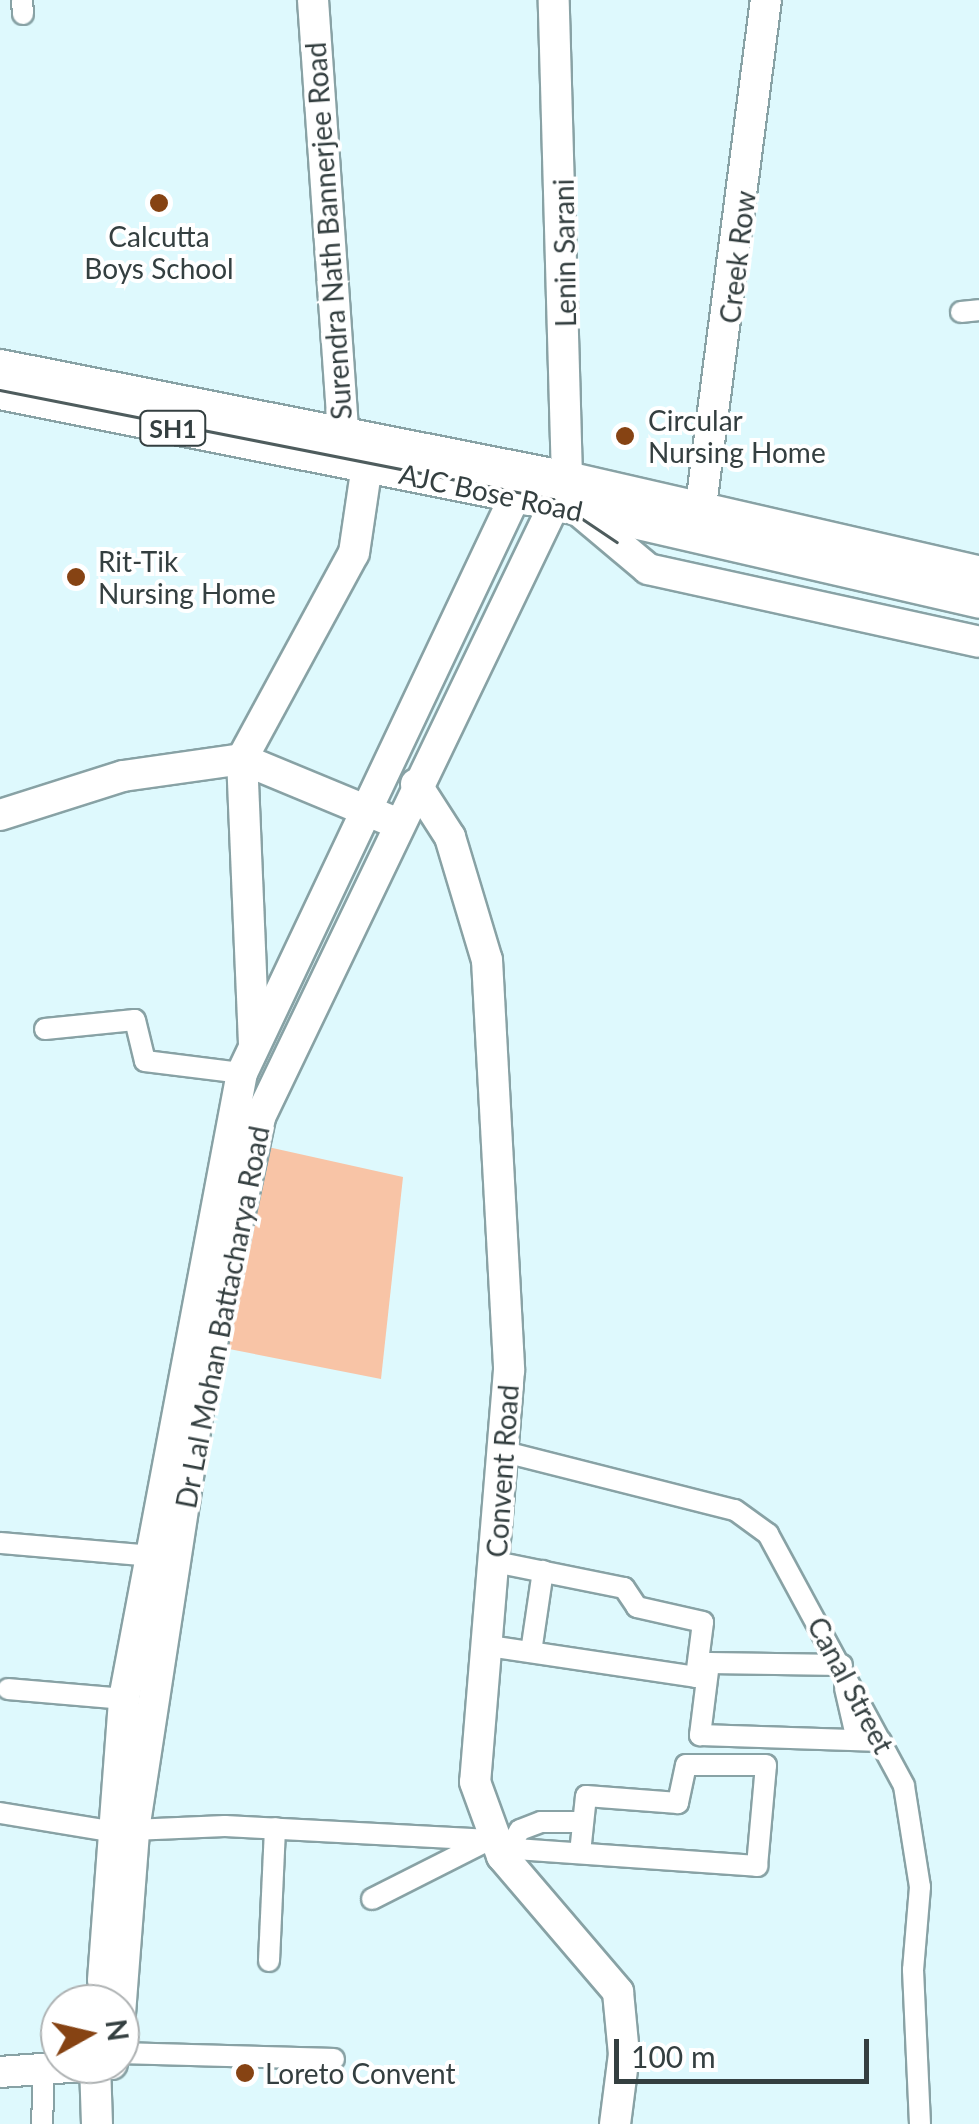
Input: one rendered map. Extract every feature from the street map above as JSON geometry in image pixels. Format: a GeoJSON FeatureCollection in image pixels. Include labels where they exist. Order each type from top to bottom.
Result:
{"type":"FeatureCollection","features":[{"type":"Feature","properties":{"kind":"main road","name":"Surendra Nath Bannerjee Road"},"geometry":{"type":"LineString","coordinates":[[242,759],[354,553],[356,450],[312,0]]}},
{"type":"Feature","properties":{"kind":"main road","name":"Lenin Sarani"},"geometry":{"type":"LineString","coordinates":[[554,0],[567,498]]}},
{"type":"Feature","properties":{"kind":"main road","name":"Creek Row"},"geometry":{"type":"LineString","coordinates":[[699,525],[766,0]]}},
{"type":"Feature","properties":{"kind":"main road"},"geometry":{"type":"LineString","coordinates":[[0,366],[356,450]]}},
{"type":"Feature","properties":{"kind":"main road","name":"AJC Bose Road"},"geometry":{"type":"LineString","coordinates":[[0,393],[356,450],[523,483],[567,498],[699,525]]}},
{"type":"Feature","properties":{"kind":"main road","name":"Dr Lal Mohan Battacharya Road"},"geometry":{"type":"LineString","coordinates":[[104,1984],[121,1831],[200,1400],[260,1117],[523,483]]}},
{"type":"Feature","properties":{"kind":"main road"},"geometry":{"type":"LineString","coordinates":[[567,498],[648,569],[979,642]]}},
{"type":"Feature","properties":{"kind":"main road","name":"Dr Lal Mohan Battacharya Road"},"geometry":{"type":"LineString","coordinates":[[120,1984],[124,1698],[248,1060],[384,818],[416,784],[567,498]]}},
{"type":"Feature","properties":{"kind":"main road"},"geometry":{"type":"LineString","coordinates":[[699,525],[979,572]]}},
{"type":"Feature","properties":{"kind":"main road"},"geometry":{"type":"LineString","coordinates":[[699,525],[979,602]]}},
{"type":"Feature","properties":{"kind":"main road"},"geometry":{"type":"LineString","coordinates":[[0,815],[123,776],[242,759],[384,818]]}},
{"type":"Feature","properties":{"kind":"main road"},"geometry":{"type":"LineString","coordinates":[[242,759],[248,1060],[284,1064]]}},
{"type":"Feature","properties":{"kind":"main road","name":"Convent Road"},"geometry":{"type":"LineString","coordinates":[[416,784],[450,838],[487,960],[509,1370],[475,1782],[503,1848],[618,1992],[624,2054],[615,2124]]}},
{"type":"Feature","properties":{"kind":"main road"},"geometry":{"type":"LineString","coordinates":[[0,2051],[40,2057]]}},
{"type":"Feature","properties":{"kind":"main road"},"geometry":{"type":"LineString","coordinates":[[0,2072],[40,2062]]}},
{"type":"Feature","properties":{"kind":"main road"},"geometry":{"type":"LineString","coordinates":[[97,2124],[103,2084]]}},
{"type":"Feature","properties":{"kind":"street"},"geometry":{"type":"LineString","coordinates":[[46,1029],[136,1020],[145,1061],[248,1060]]}},
{"type":"Feature","properties":{"kind":"street","name":"Canal Street"},"geometry":{"type":"LineString","coordinates":[[500,1452],[736,1510],[768,1534],[904,1786],[920,1887],[913,1970],[920,2124]]}},
{"type":"Feature","properties":{"kind":"street"},"geometry":{"type":"LineString","coordinates":[[0,1543],[150,1556]]}},
{"type":"Feature","properties":{"kind":"street"},"geometry":{"type":"LineString","coordinates":[[489,1646],[696,1677],[703,1622],[637,1606],[624,1588],[495,1562]]}},
{"type":"Feature","properties":{"kind":"street"},"geometry":{"type":"LineString","coordinates":[[532,1652],[543,1571]]}},
{"type":"Feature","properties":{"kind":"street"},"geometry":{"type":"LineString","coordinates":[[857,1740],[840,1666],[709,1663],[700,1735],[881,1741]]}},
{"type":"Feature","properties":{"kind":"street"},"geometry":{"type":"LineString","coordinates":[[8,1689],[124,1698]]}},
{"type":"Feature","properties":{"kind":"street"},"geometry":{"type":"LineString","coordinates":[[0,1813],[121,1831],[276,1828],[503,1848],[757,1866],[766,1766],[686,1765],[678,1803],[586,1796],[580,1853]]}},
{"type":"Feature","properties":{"kind":"street"},"geometry":{"type":"LineString","coordinates":[[372,1900],[503,1848],[520,1830],[540,1822],[582,1822]]}},
{"type":"Feature","properties":{"kind":"street"},"geometry":{"type":"LineString","coordinates":[[269,1961],[276,1828]]}},
{"type":"Feature","properties":{"kind":"street"},"geometry":{"type":"LineString","coordinates":[[140,2062],[334,2060]]}},
{"type":"Feature","properties":{"kind":"street"},"geometry":{"type":"LineString","coordinates":[[42,2124],[48,2084]]}},
{"type":"Feature","properties":{"kind":"shaded area"},"geometry":{"type":"Polygon","coordinates":[[[259,1145],[403,1177],[381,1379],[224,1348],[259,1145]]]}},
{"type":"Feature","properties":{"kind":"tram line"},"geometry":{"type":"LineString","coordinates":[[0,390],[553,499],[617,542]]}},
{"type":"Feature","properties":{"kind":"place","name":"Calcutta Boys School"},"geometry":{"type":"Point","coordinates":[159,203]}},
{"type":"Feature","properties":{"kind":"place","name":"Circular Nursing Home"},"geometry":{"type":"Point","coordinates":[625,436]}},
{"type":"Feature","properties":{"kind":"place","name":"Rit-Tik Nursing Home"},"geometry":{"type":"Point","coordinates":[76,577]}},
{"type":"Feature","properties":{"kind":"place","name":"Loreto Convent"},"geometry":{"type":"Point","coordinates":[245,2073]}}]}
